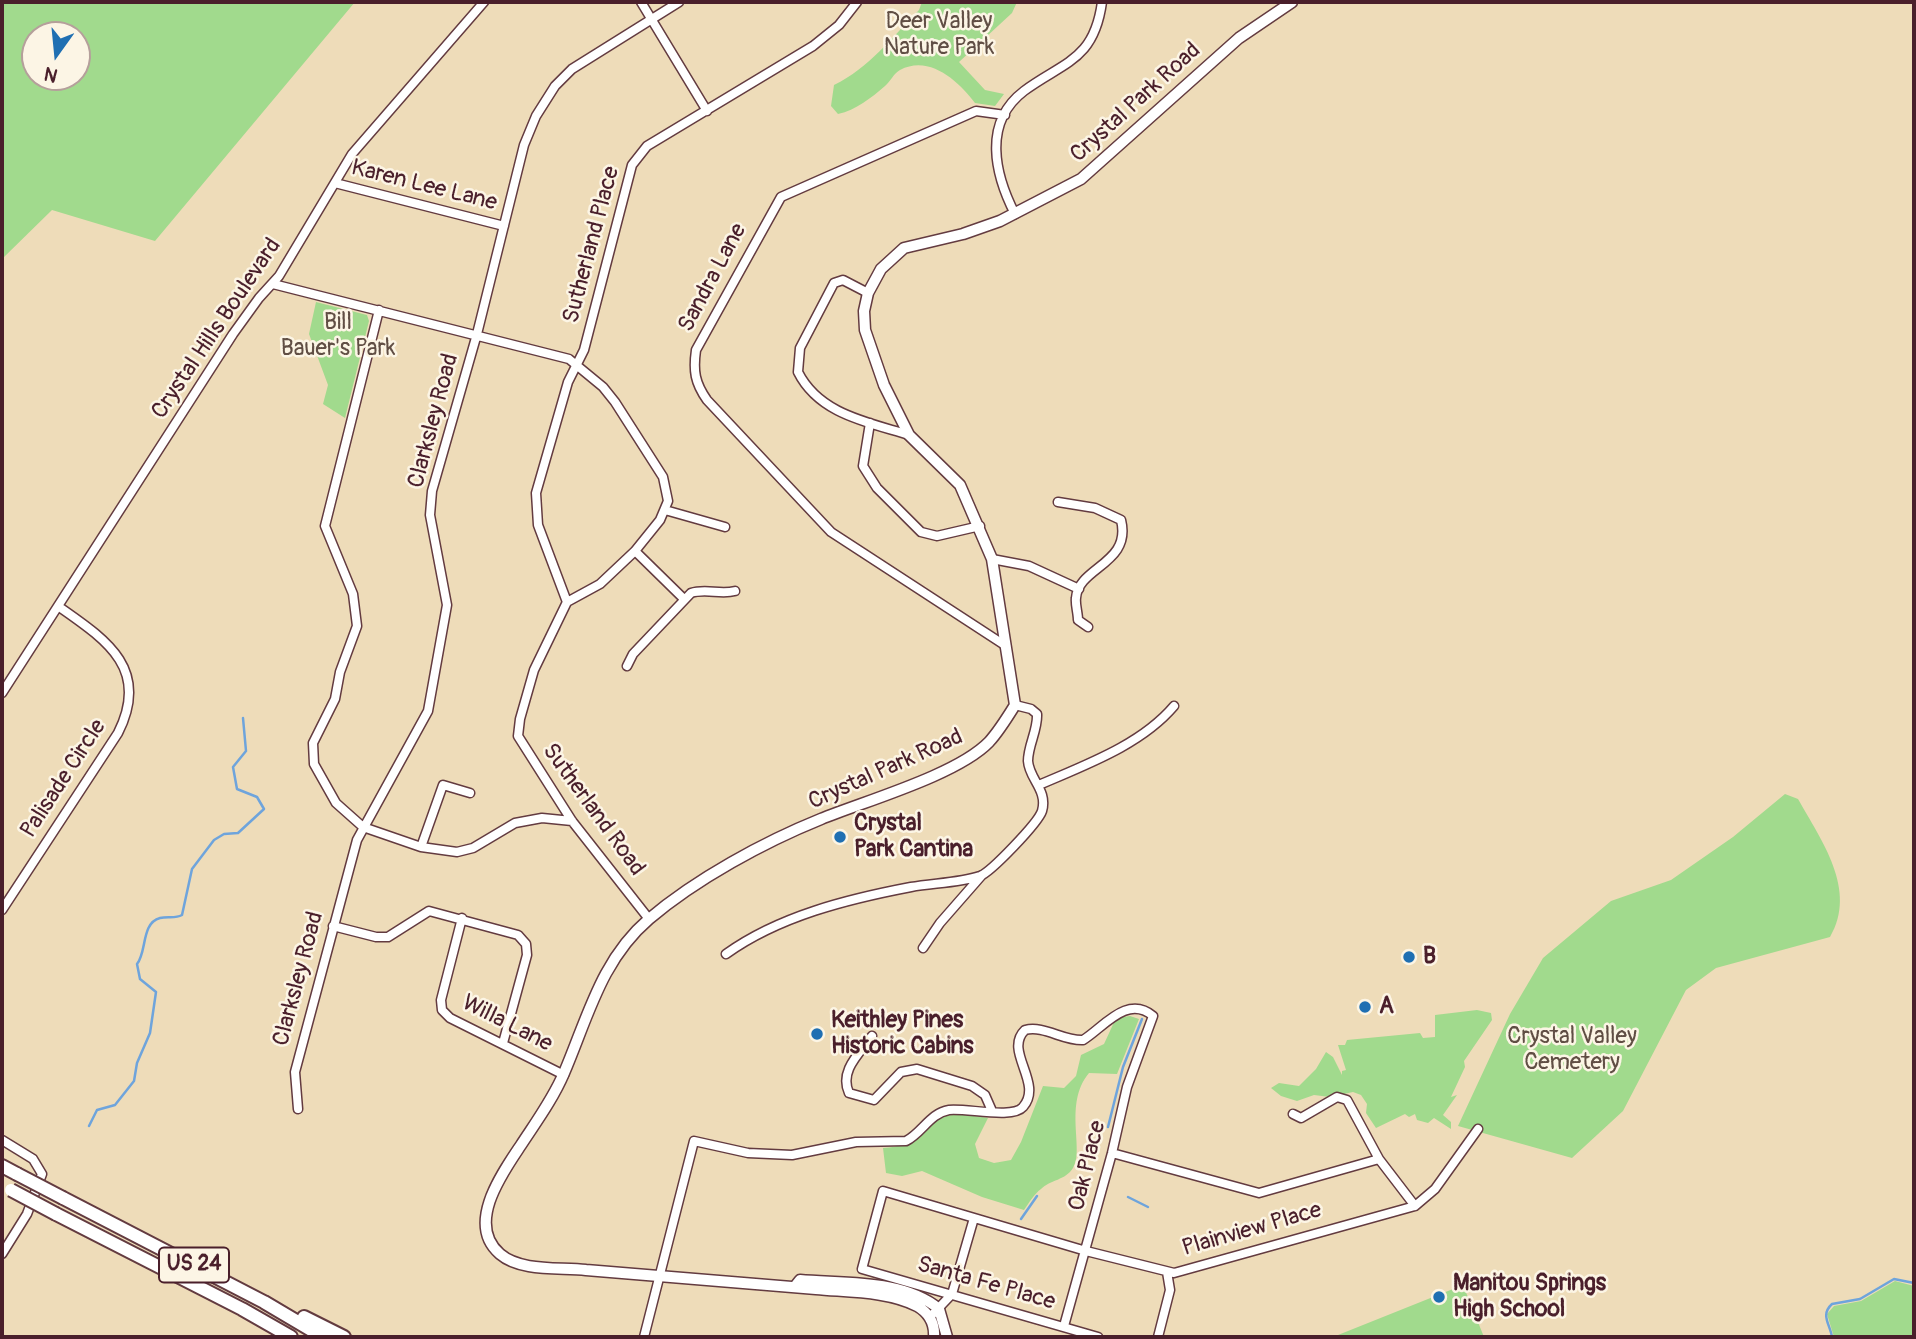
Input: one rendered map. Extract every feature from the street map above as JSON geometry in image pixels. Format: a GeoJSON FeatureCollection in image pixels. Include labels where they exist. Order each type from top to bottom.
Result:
{"type":"FeatureCollection","features":[{"type":"Feature","properties":{"kind":"highway","name":"US 24"},"geometry":{"type":"LineString","coordinates":[[2,1166],[192,1264],[323,1337]]}},
{"type":"Feature","properties":{"kind":"highway","name":"US 24"},"geometry":{"type":"LineString","coordinates":[[6,1187],[291,1337]]}},
{"type":"Feature","properties":{"kind":"highway"},"geometry":{"type":"LineString","coordinates":[[192,1264],[344,1337]]}},
{"type":"Feature","properties":{"kind":"street","name":"Crystal Hills Boulevard"},"geometry":{"type":"LineString","coordinates":[[2,693],[233,334],[259,298],[273,284],[352,154],[484,2]]}},
{"type":"Feature","properties":{"kind":"street"},"geometry":{"type":"LineString","coordinates":[[641,2],[707,111]]}},
{"type":"Feature","properties":{"kind":"street","name":"Clarksley Road"},"geometry":{"type":"LineString","coordinates":[[298,1110],[295,1072],[333,926],[363,827],[428,711],[447,605],[445,584],[433,538],[430,515],[432,491],[477,334],[524,145],[536,116],[555,86],[591,54],[679,2]]}},
{"type":"Feature","properties":{"kind":"street","name":"Sutherland Place"},"geometry":{"type":"LineString","coordinates":[[567,602],[538,525],[535,501],[568,382],[577,367],[632,165],[647,146],[820,41],[839,24],[856,2]]}},
{"type":"Feature","properties":{"kind":"street"},"geometry":{"type":"LineString","coordinates":[[1015,214],[1001,185],[996,162],[997,133],[1017,97],[1065,66],[1083,49],[1095,28],[1102,2]]}},
{"type":"Feature","properties":{"kind":"street","name":"Crystal Park Road"},"geometry":{"type":"LineString","coordinates":[[930,1317],[914,1305],[890,1298],[796,1285],[657,1277],[521,1263],[503,1256],[488,1236],[487,1214],[494,1189],[564,1075],[605,970],[649,919],[759,847],[914,783],[972,754],[988,743],[1015,705],[992,559],[980,526],[960,485],[909,435],[871,354],[864,321],[868,293],[881,269],[904,248],[963,234],[1015,214],[1082,179],[1239,38],[1292,2]]}},
{"type":"Feature","properties":{"kind":"street","name":"Sandra Lane"},"geometry":{"type":"LineString","coordinates":[[1005,115],[976,111],[780,197],[696,350],[694,374],[707,400],[742,441],[831,532],[1006,646]]}},
{"type":"Feature","properties":{"kind":"street","name":"Karen Lee Lane"},"geometry":{"type":"LineString","coordinates":[[335,183],[504,226]]}},
{"type":"Feature","properties":{"kind":"street"},"geometry":{"type":"LineString","coordinates":[[868,293],[843,280],[834,283],[800,348],[796,366],[802,379],[831,407],[909,435]]}},
{"type":"Feature","properties":{"kind":"street"},"geometry":{"type":"LineString","coordinates":[[273,284],[559,355],[603,387],[663,477],[668,493],[665,510],[635,551],[600,584],[567,602]]}},
{"type":"Feature","properties":{"kind":"street"},"geometry":{"type":"LineString","coordinates":[[379,310],[325,526],[354,594],[357,626],[340,672],[335,698],[312,750],[314,764],[336,803],[363,827],[421,847],[457,852],[473,848],[515,823],[542,818],[572,821]]}},
{"type":"Feature","properties":{"kind":"street"},"geometry":{"type":"LineString","coordinates":[[870,423],[863,466],[877,488],[921,532],[937,536],[980,526]]}},
{"type":"Feature","properties":{"kind":"street"},"geometry":{"type":"LineString","coordinates":[[1058,502],[1111,513],[1121,520],[1124,530],[1114,554],[1079,589],[1076,598],[1078,620],[1088,626]]}},
{"type":"Feature","properties":{"kind":"street"},"geometry":{"type":"LineString","coordinates":[[665,510],[725,527]]}},
{"type":"Feature","properties":{"kind":"street"},"geometry":{"type":"LineString","coordinates":[[635,551],[684,598]]}},
{"type":"Feature","properties":{"kind":"street"},"geometry":{"type":"LineString","coordinates":[[992,559],[1029,566],[1079,589]]}},
{"type":"Feature","properties":{"kind":"street"},"geometry":{"type":"LineString","coordinates":[[627,666],[633,654],[684,598],[696,591],[724,594],[736,591]]}},
{"type":"Feature","properties":{"kind":"street","name":"Sutherland Road"},"geometry":{"type":"LineString","coordinates":[[567,602],[534,670],[518,728],[521,744],[572,821],[649,919]]}},
{"type":"Feature","properties":{"kind":"street","name":"Palisade Circle"},"geometry":{"type":"LineString","coordinates":[[2,911],[118,733],[127,705],[128,680],[115,650],[58,606]]}},
{"type":"Feature","properties":{"kind":"street"},"geometry":{"type":"LineString","coordinates":[[923,948],[940,923],[982,875],[1040,815],[1043,804],[1039,785],[1028,761],[1036,735],[1037,714],[1031,709],[1015,705]]}},
{"type":"Feature","properties":{"kind":"street"},"geometry":{"type":"LineString","coordinates":[[1039,785],[1085,765],[1156,726],[1174,706]]}},
{"type":"Feature","properties":{"kind":"street"},"geometry":{"type":"LineString","coordinates":[[421,847],[443,785],[470,793]]}},
{"type":"Feature","properties":{"kind":"street"},"geometry":{"type":"LineString","coordinates":[[726,954],[745,941],[830,906],[883,892],[982,875]]}},
{"type":"Feature","properties":{"kind":"street"},"geometry":{"type":"LineString","coordinates":[[333,926],[382,938],[429,911],[518,935],[526,944],[527,955],[503,1043]]}},
{"type":"Feature","properties":{"kind":"street","name":"Willa Lane"},"geometry":{"type":"LineString","coordinates":[[462,919],[441,1000],[442,1010],[450,1018],[564,1075]]}},
{"type":"Feature","properties":{"kind":"street","name":"Oak Place"},"geometry":{"type":"LineString","coordinates":[[992,1111],[1010,1114],[1026,1102],[1028,1082],[1018,1049],[1018,1041],[1026,1030],[1083,1040],[1116,1014],[1135,1009],[1153,1016],[1127,1087],[1112,1153],[1064,1326]]}},
{"type":"Feature","properties":{"kind":"street"},"geometry":{"type":"LineString","coordinates":[[645,1337],[657,1277],[694,1141],[748,1153],[792,1155],[856,1142],[906,1141],[934,1116],[946,1110],[992,1111],[985,1095],[972,1086],[917,1069],[901,1072],[874,1100],[849,1093],[844,1082],[846,1072],[872,1036]]}},
{"type":"Feature","properties":{"kind":"street"},"geometry":{"type":"LineString","coordinates":[[1293,1114],[1301,1118],[1337,1097],[1347,1100],[1379,1159],[1415,1206]]}},
{"type":"Feature","properties":{"kind":"street","name":"Plainview Place"},"geometry":{"type":"LineString","coordinates":[[862,1269],[883,1191],[1086,1251],[1167,1272],[1183,1271],[1415,1206],[1434,1189],[1478,1129]]}},
{"type":"Feature","properties":{"kind":"street"},"geometry":{"type":"LineString","coordinates":[[2,1140],[33,1159],[41,1170],[42,1178],[27,1214],[2,1254]]}},
{"type":"Feature","properties":{"kind":"street"},"geometry":{"type":"LineString","coordinates":[[1112,1153],[1259,1194],[1379,1159]]}},
{"type":"Feature","properties":{"kind":"street"},"geometry":{"type":"LineString","coordinates":[[934,1337],[930,1317],[952,1294],[974,1218]]}},
{"type":"Feature","properties":{"kind":"street","name":"Santa Fe Place"},"geometry":{"type":"LineString","coordinates":[[862,1269],[1098,1337]]}},
{"type":"Feature","properties":{"kind":"street"},"geometry":{"type":"LineString","coordinates":[[1158,1337],[1170,1290],[1167,1272]]}},
{"type":"Feature","properties":{"kind":"street","name":"Crystal Park Road"},"geometry":{"type":"LineString","coordinates":[[796,1285],[800,1280],[898,1290],[923,1298],[939,1309]]}},
{"type":"Feature","properties":{"kind":"street"},"geometry":{"type":"LineString","coordinates":[[939,1309],[947,1337]]}},
{"type":"Feature","properties":{"kind":"green space"},"geometry":{"type":"Polygon","coordinates":[[[2,2],[355,2],[155,241],[52,210],[2,259],[2,2]]]}},
{"type":"Feature","properties":{"kind":"green space","name":"Deer Valley Nature Park"},"geometry":{"type":"Polygon","coordinates":[[[922,2],[1017,2],[1012,13],[959,62],[985,90],[1004,94],[995,106],[975,103],[952,79],[922,65],[898,71],[885,86],[863,103],[838,114],[831,106],[834,85],[879,52],[919,10],[922,2]]]}},
{"type":"Feature","properties":{"kind":"green space","name":"Bill Bauer's Park"},"geometry":{"type":"Polygon","coordinates":[[[316,302],[367,315],[369,321],[345,418],[323,404],[328,385],[309,334],[316,302]]]}},
{"type":"Feature","properties":{"kind":"green space","name":"Crystal Valley Cemetery"},"geometry":{"type":"Polygon","coordinates":[[[1785,794],[1798,799],[1826,848],[1833,866],[1840,901],[1838,919],[1830,937],[1716,968],[1686,990],[1623,1111],[1572,1158],[1458,1126],[1510,1014],[1543,958],[1611,901],[1671,880],[1733,837],[1785,794]]]}},
{"type":"Feature","properties":{"kind":"green space"},"geometry":{"type":"Polygon","coordinates":[[[1477,1010],[1491,1013],[1492,1020],[1464,1061],[1465,1067],[1451,1097],[1457,1095],[1443,1115],[1451,1122],[1451,1129],[1434,1118],[1428,1123],[1417,1120],[1415,1114],[1409,1117],[1405,1114],[1376,1128],[1366,1113],[1367,1104],[1361,1095],[1353,1092],[1330,1097],[1314,1095],[1297,1101],[1281,1096],[1271,1088],[1279,1083],[1299,1086],[1316,1069],[1326,1052],[1333,1057],[1342,1075],[1342,1071],[1346,1070],[1338,1045],[1345,1045],[1347,1040],[1420,1033],[1423,1038],[1435,1037],[1435,1015],[1477,1010]]]}},
{"type":"Feature","properties":{"kind":"green space"},"geometry":{"type":"Polygon","coordinates":[[[1130,1016],[1139,1019],[1117,1074],[1089,1073],[1081,1085],[1077,1098],[1077,1150],[1073,1168],[1038,1191],[1024,1210],[982,1197],[922,1171],[902,1176],[886,1173],[883,1148],[910,1141],[931,1123],[951,1115],[988,1118],[975,1144],[979,1158],[994,1163],[1011,1160],[1043,1086],[1064,1088],[1076,1076],[1081,1055],[1104,1044],[1116,1018],[1130,1016]]]}},
{"type":"Feature","properties":{"kind":"green space"},"geometry":{"type":"Polygon","coordinates":[[[1895,1281],[1914,1286],[1914,1337],[1834,1337],[1827,1314],[1834,1306],[1861,1301],[1895,1281]]]}},
{"type":"Feature","properties":{"kind":"green space"},"geometry":{"type":"Polygon","coordinates":[[[1463,1285],[1484,1337],[1333,1337],[1463,1285]]]}},
{"type":"Feature","properties":{"kind":"waterway"},"geometry":{"type":"LineString","coordinates":[[89,1126],[97,1110],[115,1105],[134,1081],[137,1063],[150,1033],[156,992],[140,979],[137,964],[150,926],[160,918],[182,915],[192,869],[214,840],[224,834],[238,833],[264,809],[257,797],[237,789],[233,767],[246,751],[243,718]]}},
{"type":"Feature","properties":{"kind":"waterway"},"geometry":{"type":"LineString","coordinates":[[1108,1127],[1123,1067],[1142,1019]]}},
{"type":"Feature","properties":{"kind":"waterway"},"geometry":{"type":"LineString","coordinates":[[1021,1219],[1037,1196]]}},
{"type":"Feature","properties":{"kind":"waterway"},"geometry":{"type":"LineString","coordinates":[[1128,1197],[1148,1207]]}},
{"type":"Feature","properties":{"kind":"waterway"},"geometry":{"type":"LineString","coordinates":[[1832,1337],[1826,1316],[1832,1304],[1860,1299],[1894,1279],[1914,1283]]}},
{"type":"Feature","properties":{"kind":"place","name":"Crystal Park Cantina"},"geometry":{"type":"Point","coordinates":[840,837]}},
{"type":"Feature","properties":{"kind":"place","name":"B"},"geometry":{"type":"Point","coordinates":[1409,957]}},
{"type":"Feature","properties":{"kind":"place","name":"A"},"geometry":{"type":"Point","coordinates":[1365,1007]}},
{"type":"Feature","properties":{"kind":"place","name":"Keithley Pines Historic Cabins"},"geometry":{"type":"Point","coordinates":[817,1034]}},
{"type":"Feature","properties":{"kind":"place","name":"Manitou Springs High School"},"geometry":{"type":"Point","coordinates":[1439,1297]}}]}
